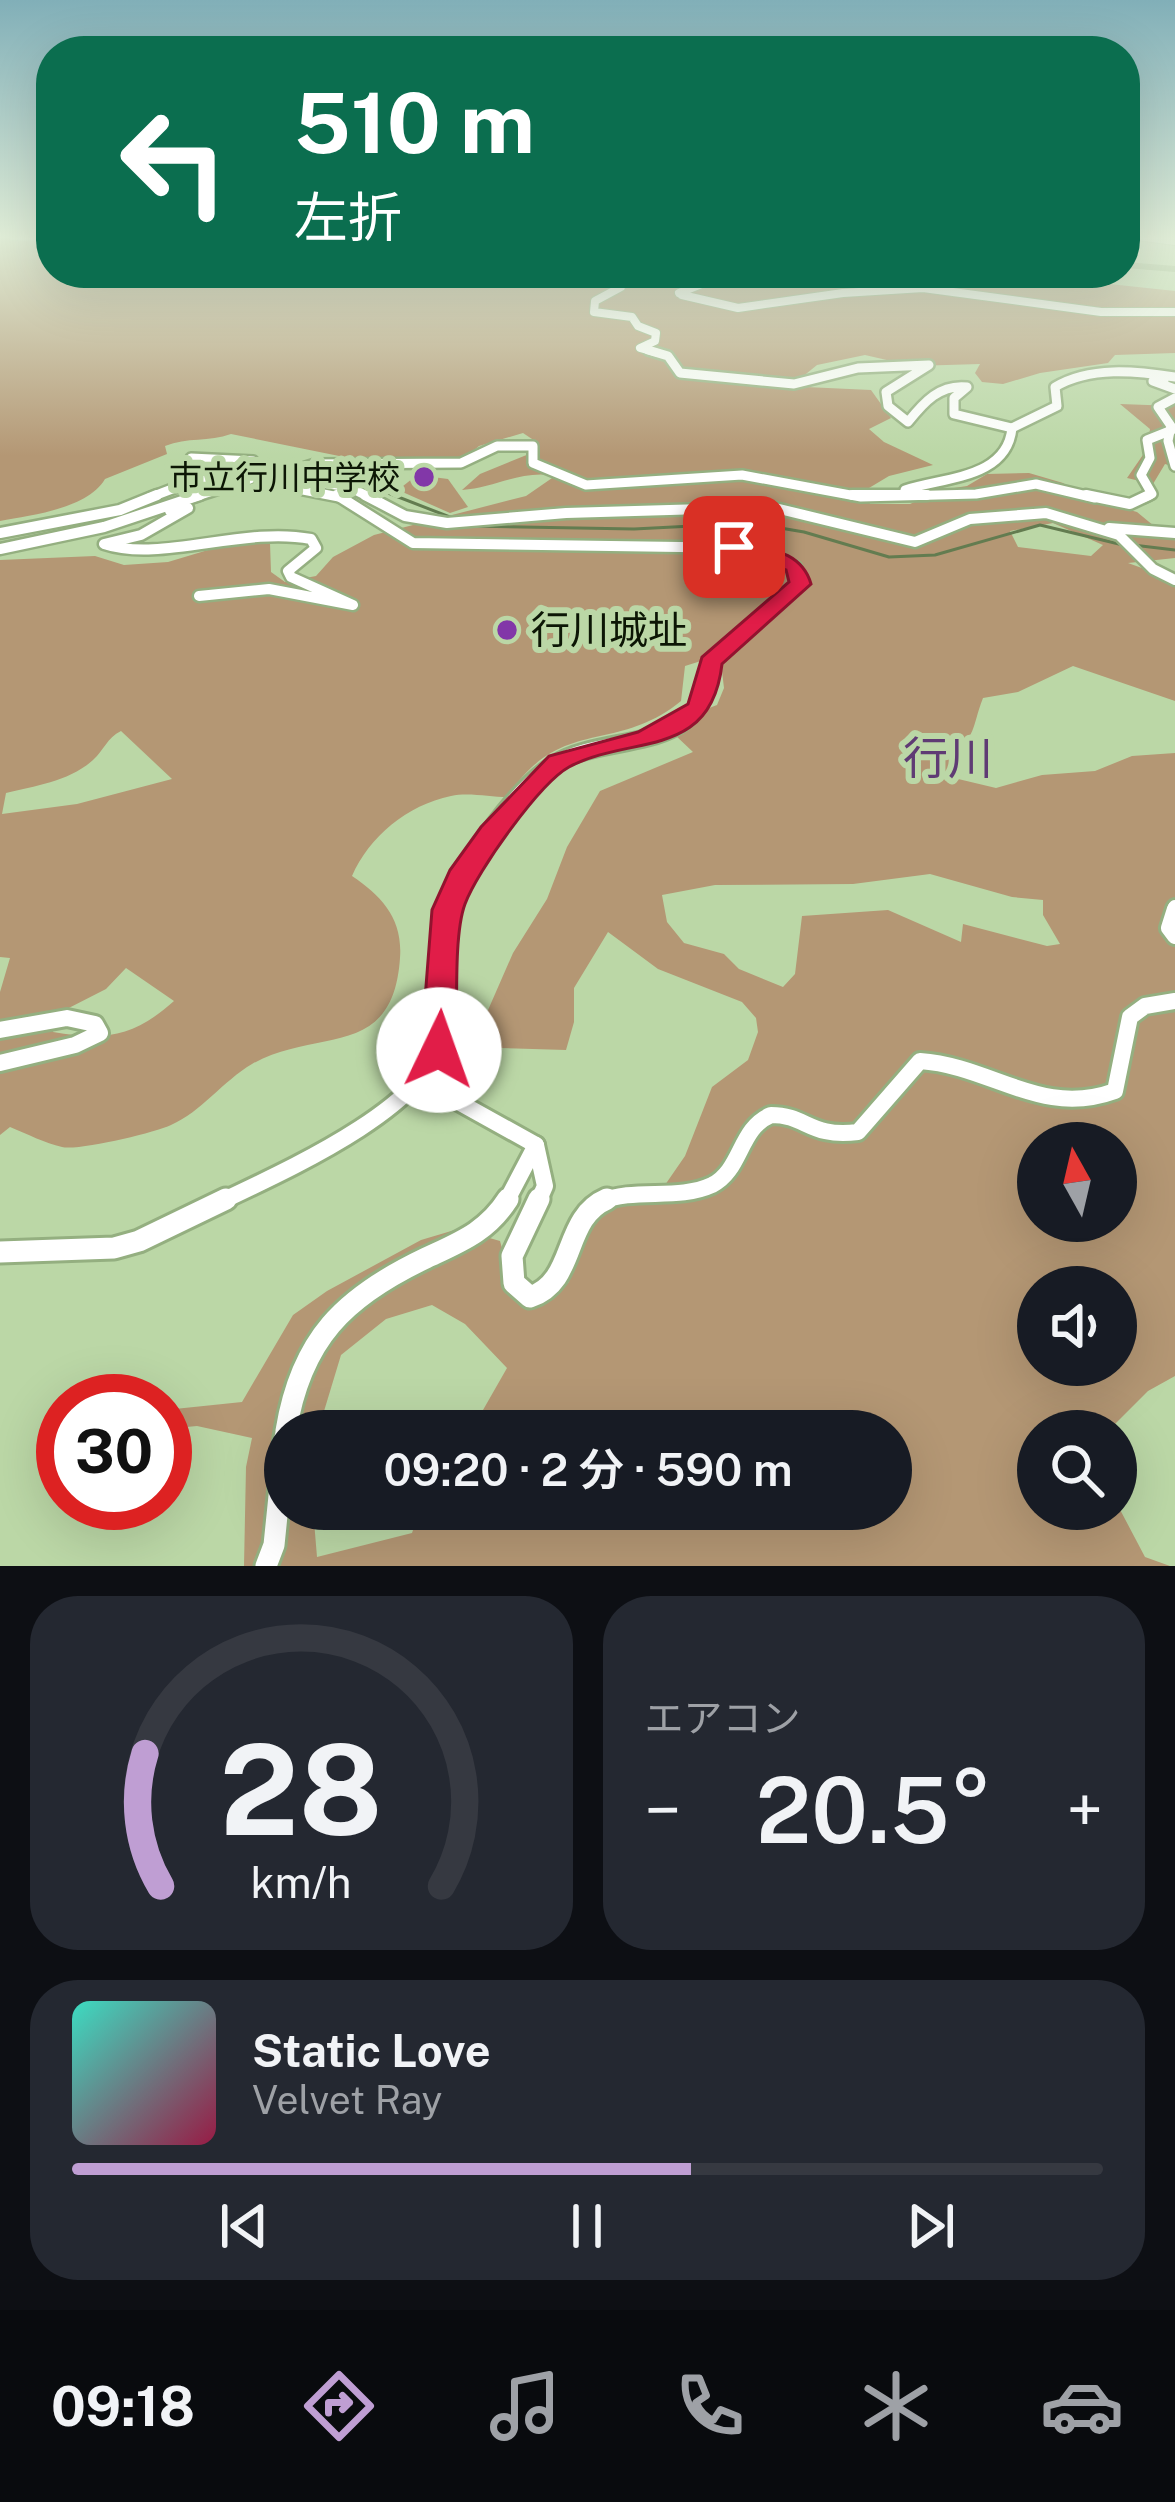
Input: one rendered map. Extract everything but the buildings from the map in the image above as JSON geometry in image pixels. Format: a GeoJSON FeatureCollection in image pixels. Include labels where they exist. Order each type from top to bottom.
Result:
{"type":"FeatureCollection","features":[{"type":"Feature","properties":{"kind":"street"},"geometry":{"type":"LineString","coordinates":[[594,309],[632,317],[638,326],[656,333],[656,341],[640,348],[668,356],[680,373],[794,384],[859,368],[929,365],[886,392],[896,416],[911,422],[936,392],[965,385],[954,398],[953,414],[1012,428],[1028,417],[1053,410],[1055,387],[1072,378],[1175,387]]}},
{"type":"Feature","properties":{"kind":"street"},"geometry":{"type":"LineString","coordinates":[[1078,309],[1175,312]]}},
{"type":"Feature","properties":{"kind":"street"},"geometry":{"type":"LineString","coordinates":[[1172,430],[1158,407],[1175,387]]}},
{"type":"Feature","properties":{"kind":"street"},"geometry":{"type":"LineString","coordinates":[[889,496],[964,478],[1006,454],[1012,428]]}},
{"type":"Feature","properties":{"kind":"street"},"geometry":{"type":"LineString","coordinates":[[1172,430],[1168,441],[1175,466]]}},
{"type":"Feature","properties":{"kind":"street"},"geometry":{"type":"LineString","coordinates":[[0,533],[155,504],[242,480],[298,475],[337,463],[471,462],[512,443],[533,446],[533,463],[575,484],[742,475],[861,497],[976,494],[1036,484],[1130,504],[1152,494],[1141,476],[1150,458],[1147,440],[1172,430]]}},
{"type":"Feature","properties":{"kind":"street"},"geometry":{"type":"LineString","coordinates":[[209,443],[214,457]]}},
{"type":"Feature","properties":{"kind":"street"},"geometry":{"type":"LineString","coordinates":[[213,476],[190,460],[253,461]]}},
{"type":"Feature","properties":{"kind":"street"},"geometry":{"type":"LineString","coordinates":[[0,549],[104,527],[213,476],[248,470],[349,487],[405,516],[447,523],[757,506],[795,511],[914,542],[970,519],[1046,513],[1118,535],[1139,557],[1175,580]]}},
{"type":"Feature","properties":{"kind":"street"},"geometry":{"type":"LineString","coordinates":[[0,1252],[114,1248],[139,1241],[319,1148],[429,1073],[439,1050],[447,910],[465,870],[491,833],[558,762],[648,738],[699,709],[710,662],[742,639],[764,611],[793,592],[802,578],[796,567],[769,553],[734,547],[634,550],[413,543],[397,538],[386,524],[363,515],[347,500],[298,489],[298,475]]}},
{"type":"Feature","properties":{"kind":"street"},"geometry":{"type":"LineString","coordinates":[[155,504],[188,508],[141,535],[104,544],[117,549],[166,548],[264,531],[292,534],[311,539],[316,548],[288,571],[291,577],[353,605],[269,589],[200,596]]}},
{"type":"Feature","properties":{"kind":"street"},"geometry":{"type":"LineString","coordinates":[[1098,527],[1175,533]]}},
{"type":"Feature","properties":{"kind":"street"},"geometry":{"type":"LineString","coordinates":[[1175,908],[1169,928],[1175,936]]}},
{"type":"Feature","properties":{"kind":"street"},"geometry":{"type":"LineString","coordinates":[[419,1081],[536,1145],[545,1186],[512,1256],[514,1283],[530,1297],[541,1296],[554,1286],[578,1222],[591,1206],[616,1196],[713,1185],[727,1172],[752,1125],[762,1117],[779,1113],[824,1136],[858,1132],[920,1061],[933,1060],[982,1072],[1059,1105],[1101,1099],[1115,1091],[1130,1017],[1145,1006],[1175,1001]]}},
{"type":"Feature","properties":{"kind":"street"},"geometry":{"type":"LineString","coordinates":[[0,1030],[67,1018],[95,1024],[100,1034],[75,1045],[0,1063]]}},
{"type":"Feature","properties":{"kind":"street"},"geometry":{"type":"LineString","coordinates":[[290,1410],[309,1347],[331,1318],[382,1281],[483,1229],[517,1184],[536,1145]]}},
{"type":"Feature","properties":{"kind":"street"},"geometry":{"type":"LineString","coordinates":[[266,1566],[275,1530]]}},
{"type":"Feature","properties":{"kind":"shaded area"},"geometry":{"type":"Polygon","coordinates":[[[0,309],[1175,309],[1175,353],[1115,355],[1108,363],[1003,384],[982,382],[975,373],[980,364],[913,366],[865,355],[817,365],[801,378],[806,387],[871,390],[891,418],[869,429],[884,442],[933,465],[889,476],[864,491],[870,504],[910,504],[941,490],[967,486],[987,474],[1029,473],[1063,483],[1080,496],[1137,512],[1154,526],[1175,533],[1175,558],[1128,563],[1175,580],[1175,701],[1073,666],[1018,692],[983,698],[969,737],[948,757],[954,778],[996,788],[1042,775],[1095,771],[1132,756],[1175,753],[1175,1376],[1148,1391],[1129,1410],[1017,1410],[1017,1530],[1131,1530],[1145,1557],[1170,1566],[244,1566],[246,1467],[252,1438],[192,1426],[192,1407],[242,1402],[293,1315],[421,1240],[458,1229],[500,1241],[513,1289],[532,1305],[569,1282],[568,1225],[587,1200],[656,1198],[685,1156],[712,1087],[748,1060],[758,1032],[756,1018],[742,1002],[658,969],[608,932],[574,988],[574,1022],[566,1050],[499,1048],[485,1017],[513,953],[547,899],[567,847],[600,791],[693,752],[674,734],[688,716],[717,705],[724,688],[720,655],[685,666],[681,701],[657,717],[548,755],[507,797],[465,794],[435,800],[405,815],[379,836],[352,876],[373,892],[394,920],[400,958],[394,991],[383,1013],[367,1027],[252,1064],[192,1112],[149,1132],[62,1147],[10,1127],[0,1135],[0,992],[10,958],[0,957],[0,560],[95,556],[124,565],[168,562],[248,538],[270,543],[271,572],[285,582],[316,576],[333,557],[374,535],[526,496],[555,476],[532,475],[462,490],[480,474],[529,454],[535,441],[523,433],[479,446],[465,458],[432,463],[354,459],[231,434],[165,446],[167,454],[105,479],[72,504],[0,521],[0,309]],[[1053,523],[1010,531],[1018,547],[1091,556],[1103,545],[1053,523]],[[121,731],[74,773],[6,793],[2,814],[77,804],[172,779],[121,731]],[[930,874],[853,884],[715,885],[662,895],[667,922],[684,943],[724,954],[739,969],[783,987],[795,974],[802,916],[888,910],[961,942],[963,924],[1047,946],[1060,944],[1043,915],[1043,900],[1012,897],[930,874]],[[126,968],[106,989],[57,1014],[53,1032],[118,1033],[146,1022],[174,1001],[126,968]]]}},
{"type":"Feature","properties":{"kind":"shaded area"},"geometry":{"type":"Polygon","coordinates":[[[1120,404],[1175,406],[1175,467],[1165,464],[1153,484],[1127,478],[1147,449],[1150,429],[1120,404]]]}},
{"type":"Feature","properties":{"kind":"shaded area"},"geometry":{"type":"Polygon","coordinates":[[[417,475],[448,479],[468,507],[450,513],[398,490],[417,475]]]}},
{"type":"Feature","properties":{"kind":"waterway"},"geometry":{"type":"LineString","coordinates":[[187,494],[258,474]]}},
{"type":"Feature","properties":{"kind":"waterway"},"geometry":{"type":"LineString","coordinates":[[280,474],[370,486],[455,519]]}},
{"type":"Feature","properties":{"kind":"waterway"},"geometry":{"type":"LineString","coordinates":[[84,526],[132,512]]}},
{"type":"Feature","properties":{"kind":"waterway"},"geometry":{"type":"LineString","coordinates":[[469,526],[634,529],[751,523],[804,532],[889,557],[935,555],[1040,525],[1123,545]]}},
{"type":"Feature","properties":{"kind":"waterway"},"geometry":{"type":"LineString","coordinates":[[1133,545],[1175,550]]}},
{"type":"Feature","properties":{"kind":"place","name":"市立行川中学校"},"geometry":{"type":"Point","coordinates":[424,477]}},
{"type":"Feature","properties":{"kind":"place","name":"行川城址"},"geometry":{"type":"Point","coordinates":[507,630]}},
{"type":"Feature","properties":{"kind":"district","name":"行川"},"geometry":{"type":"Point","coordinates":[948,757]}},
{"type":"Feature","properties":{"kind":"route"},"geometry":{"type":"LineString","coordinates":[[439,1050],[447,910],[452,892],[491,833],[558,762],[648,738],[699,709],[710,662],[800,584],[796,567],[782,559],[734,547]]}}]}
